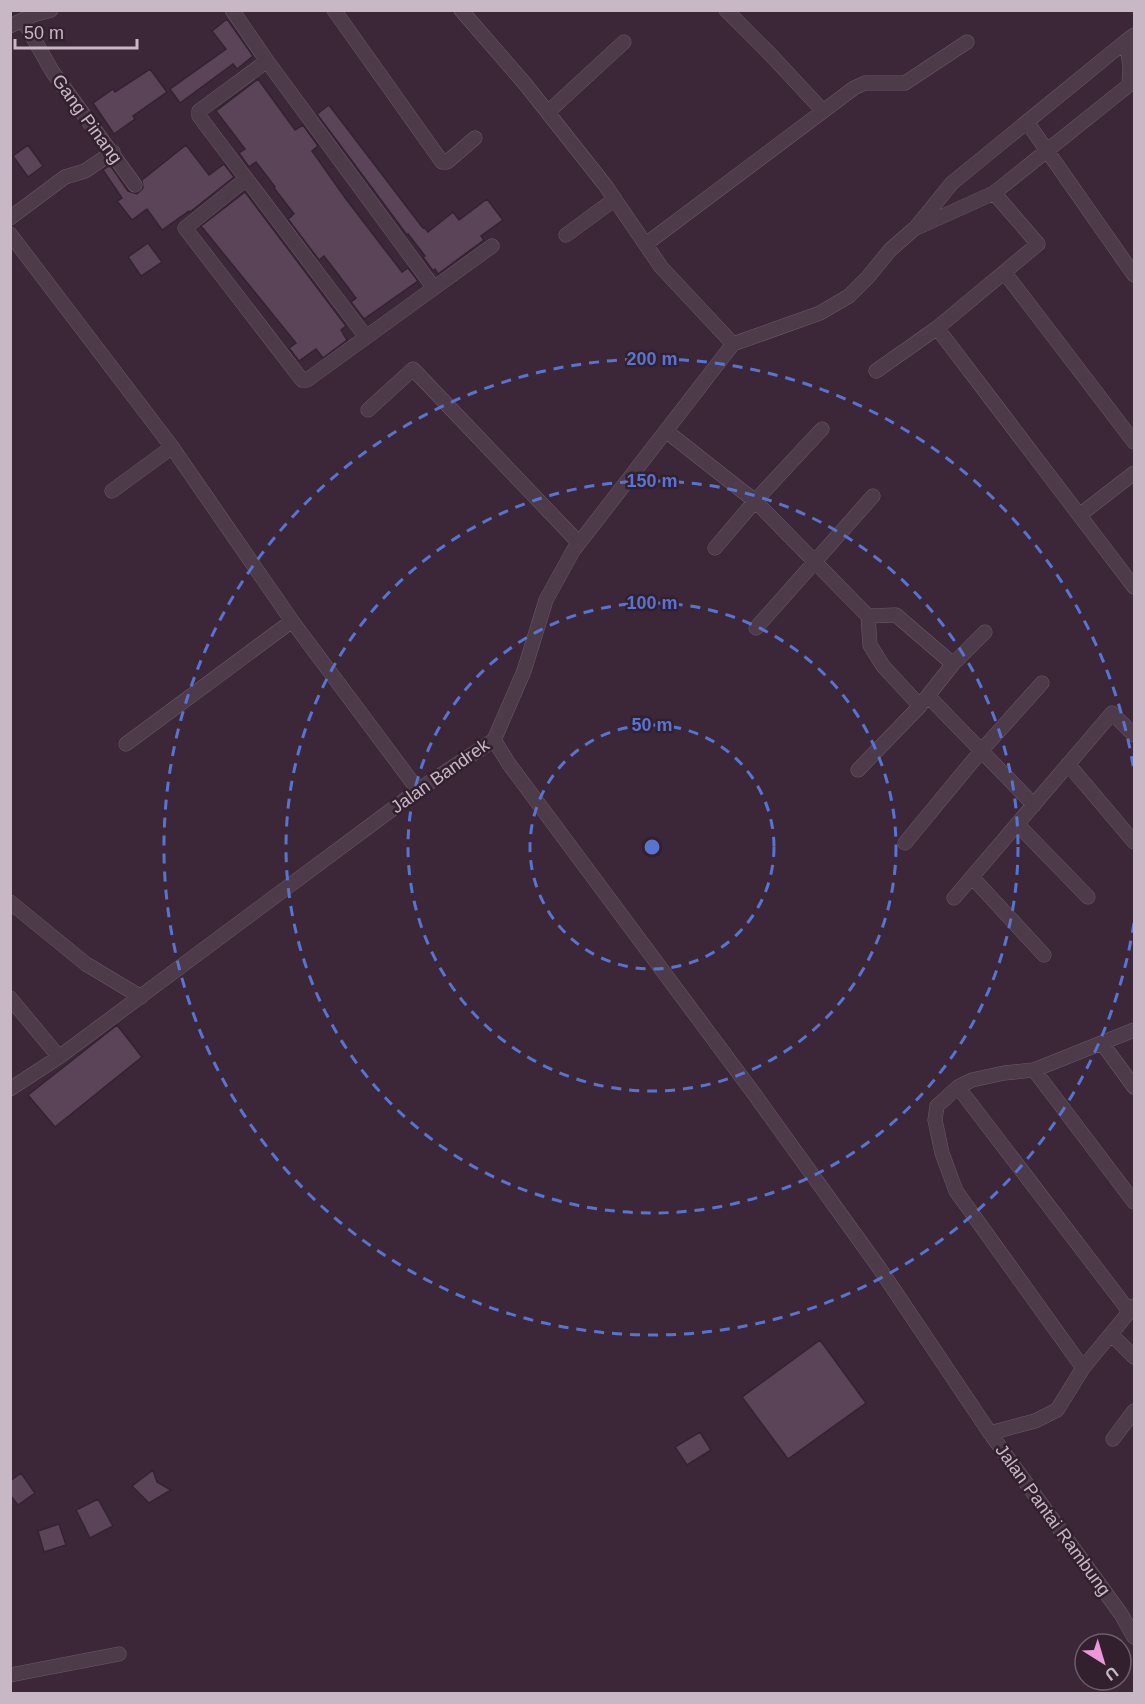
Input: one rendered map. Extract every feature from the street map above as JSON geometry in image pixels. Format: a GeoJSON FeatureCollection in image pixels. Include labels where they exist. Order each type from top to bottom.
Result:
{"type":"FeatureCollection","features":[{"type":"Feature","properties":{"kind":"street"},"geometry":{"type":"LineString","coordinates":[[17,23],[51,10]]}},
{"type":"Feature","properties":{"kind":"street"},"geometry":{"type":"LineString","coordinates":[[232,10],[267,61],[435,288]]}},
{"type":"Feature","properties":{"kind":"street"},"geometry":{"type":"LineString","coordinates":[[334,10],[442,162],[447,162],[476,138]]}},
{"type":"Feature","properties":{"kind":"street"},"geometry":{"type":"LineString","coordinates":[[726,10],[823,111]]}},
{"type":"Feature","properties":{"kind":"street"},"geometry":{"type":"LineString","coordinates":[[468,13],[615,199],[661,267],[733,344],[820,313],[849,296],[890,250],[914,229],[952,183],[1130,38]]}},
{"type":"Feature","properties":{"kind":"street","name":"Gang Pinang"},"geometry":{"type":"LineString","coordinates":[[17,23],[135,185]]}},
{"type":"Feature","properties":{"kind":"street"},"geometry":{"type":"LineString","coordinates":[[914,229],[994,193],[1129,85],[1130,38]]}},
{"type":"Feature","properties":{"kind":"street"},"geometry":{"type":"LineString","coordinates":[[548,112],[624,42]]}},
{"type":"Feature","properties":{"kind":"street"},"geometry":{"type":"LineString","coordinates":[[646,244],[854,88],[866,83],[905,83],[967,42]]}},
{"type":"Feature","properties":{"kind":"street"},"geometry":{"type":"LineString","coordinates":[[267,61],[199,111],[199,116],[366,337]]}},
{"type":"Feature","properties":{"kind":"street"},"geometry":{"type":"LineString","coordinates":[[1027,122],[1134,275]]}},
{"type":"Feature","properties":{"kind":"street"},"geometry":{"type":"LineString","coordinates":[[10,218],[65,177],[85,171],[113,152]]}},
{"type":"Feature","properties":{"kind":"street"},"geometry":{"type":"LineString","coordinates":[[246,179],[185,228],[302,380],[307,380],[492,246]]}},
{"type":"Feature","properties":{"kind":"street"},"geometry":{"type":"LineString","coordinates":[[876,370],[937,328],[1038,244],[994,193]]}},
{"type":"Feature","properties":{"kind":"street"},"geometry":{"type":"LineString","coordinates":[[566,235],[615,199]]}},
{"type":"Feature","properties":{"kind":"street"},"geometry":{"type":"LineString","coordinates":[[12,241],[172,447],[292,621],[418,790]]}},
{"type":"Feature","properties":{"kind":"street"},"geometry":{"type":"LineString","coordinates":[[1005,273],[1134,442]]}},
{"type":"Feature","properties":{"kind":"street"},"geometry":{"type":"LineString","coordinates":[[937,328],[1134,586]]}},
{"type":"Feature","properties":{"kind":"street","name":"Jalan Bandrek"},"geometry":{"type":"LineString","coordinates":[[10,1089],[59,1057],[141,997],[418,790],[494,740],[524,671],[546,600],[579,543],[733,344]]}},
{"type":"Feature","properties":{"kind":"street"},"geometry":{"type":"LineString","coordinates":[[368,410],[413,369],[579,543]]}},
{"type":"Feature","properties":{"kind":"street"},"geometry":{"type":"LineString","coordinates":[[715,548],[822,429]]}},
{"type":"Feature","properties":{"kind":"street"},"geometry":{"type":"LineString","coordinates":[[666,431],[755,501],[868,616],[873,650],[883,666],[981,751],[1034,805]]}},
{"type":"Feature","properties":{"kind":"street"},"geometry":{"type":"LineString","coordinates":[[112,491],[172,447]]}},
{"type":"Feature","properties":{"kind":"street"},"geometry":{"type":"LineString","coordinates":[[1081,514],[1134,473]]}},
{"type":"Feature","properties":{"kind":"street"},"geometry":{"type":"LineString","coordinates":[[756,628],[873,496]]}},
{"type":"Feature","properties":{"kind":"street"},"geometry":{"type":"LineString","coordinates":[[868,616],[896,615],[953,664]]}},
{"type":"Feature","properties":{"kind":"street"},"geometry":{"type":"LineString","coordinates":[[126,744],[292,621]]}},
{"type":"Feature","properties":{"kind":"street"},"geometry":{"type":"LineString","coordinates":[[858,770],[924,701],[953,664],[985,632]]}},
{"type":"Feature","properties":{"kind":"street"},"geometry":{"type":"LineString","coordinates":[[905,843],[981,751],[1042,683]]}},
{"type":"Feature","properties":{"kind":"street"},"geometry":{"type":"LineString","coordinates":[[954,898],[1112,713],[1134,735]]}},
{"type":"Feature","properties":{"kind":"street","name":"Jalan Pantai Rambung"},"geometry":{"type":"LineString","coordinates":[[494,740],[509,764],[755,1095],[880,1269],[990,1433],[1121,1614],[1134,1637]]}},
{"type":"Feature","properties":{"kind":"street"},"geometry":{"type":"LineString","coordinates":[[1068,764],[1134,842]]}},
{"type":"Feature","properties":{"kind":"street"},"geometry":{"type":"LineString","coordinates":[[1017,824],[1088,897]]}},
{"type":"Feature","properties":{"kind":"street"},"geometry":{"type":"LineString","coordinates":[[972,877],[1044,955]]}},
{"type":"Feature","properties":{"kind":"street"},"geometry":{"type":"LineString","coordinates":[[10,902],[86,963],[141,997]]}},
{"type":"Feature","properties":{"kind":"street"},"geometry":{"type":"LineString","coordinates":[[10,998],[59,1057]]}},
{"type":"Feature","properties":{"kind":"street"},"geometry":{"type":"LineString","coordinates":[[1083,1368],[956,1191],[942,1153],[935,1120],[937,1106],[958,1087],[972,1080],[1004,1073],[1034,1070],[1134,1030]]}},
{"type":"Feature","properties":{"kind":"street"},"geometry":{"type":"LineString","coordinates":[[1102,1043],[1134,1087]]}},
{"type":"Feature","properties":{"kind":"street"},"geometry":{"type":"LineString","coordinates":[[1034,1070],[1134,1202]]}},
{"type":"Feature","properties":{"kind":"street"},"geometry":{"type":"LineString","coordinates":[[958,1087],[1132,1309],[1083,1368],[1057,1410],[1035,1421],[990,1433]]}},
{"type":"Feature","properties":{"kind":"street"},"geometry":{"type":"LineString","coordinates":[[1111,1334],[1134,1357]]}},
{"type":"Feature","properties":{"kind":"street"},"geometry":{"type":"LineString","coordinates":[[1113,1439],[1134,1412]]}},
{"type":"Feature","properties":{"kind":"street"},"geometry":{"type":"LineString","coordinates":[[10,1675],[119,1654]]}},
{"type":"Feature","properties":{"kind":"building"},"geometry":{"type":"Polygon","coordinates":[[[227,19],[253,56],[237,69],[233,64],[180,103],[170,89],[226,49],[212,31],[227,19]]]}},
{"type":"Feature","properties":{"kind":"building"},"geometry":{"type":"Polygon","coordinates":[[[150,69],[167,92],[133,116],[135,119],[114,134],[93,103],[113,89],[115,92],[150,69]]]}},
{"type":"Feature","properties":{"kind":"building"},"geometry":{"type":"Polygon","coordinates":[[[258,79],[295,130],[303,125],[318,146],[312,151],[402,272],[408,268],[418,281],[364,319],[351,302],[356,298],[324,256],[319,260],[288,219],[294,214],[256,162],[249,167],[239,153],[245,149],[216,111],[258,79]]]}},
{"type":"Feature","properties":{"kind":"building"},"geometry":{"type":"Polygon","coordinates":[[[329,105],[428,232],[453,212],[459,220],[487,199],[503,220],[481,236],[484,240],[438,274],[435,269],[433,271],[423,257],[425,256],[317,114],[329,105]]]}},
{"type":"Feature","properties":{"kind":"building"},"geometry":{"type":"Polygon","coordinates":[[[28,145],[43,166],[28,177],[13,156],[28,145]]]}},
{"type":"Feature","properties":{"kind":"building"},"geometry":{"type":"Polygon","coordinates":[[[186,145],[209,175],[224,164],[234,177],[190,212],[162,230],[147,209],[132,220],[117,201],[122,198],[103,170],[110,165],[128,191],[137,194],[143,188],[142,180],[186,145]]]}},
{"type":"Feature","properties":{"kind":"building"},"geometry":{"type":"Polygon","coordinates":[[[245,192],[346,326],[341,330],[347,340],[323,358],[316,349],[299,361],[289,348],[296,343],[201,226],[245,192]]]}},
{"type":"Feature","properties":{"kind":"building"},"geometry":{"type":"Polygon","coordinates":[[[148,243],[162,262],[141,276],[128,257],[148,243]]]}},
{"type":"Feature","properties":{"kind":"building"},"geometry":{"type":"Polygon","coordinates":[[[117,1025],[142,1057],[55,1127],[28,1095],[117,1025]]]}},
{"type":"Feature","properties":{"kind":"building"},"geometry":{"type":"Polygon","coordinates":[[[820,1340],[866,1403],[788,1459],[742,1397],[820,1340]]]}},
{"type":"Feature","properties":{"kind":"building"},"geometry":{"type":"Polygon","coordinates":[[[700,1432],[711,1450],[687,1465],[675,1447],[700,1432]]]}},
{"type":"Feature","properties":{"kind":"building"},"geometry":{"type":"Polygon","coordinates":[[[153,1470],[157,1482],[171,1490],[149,1503],[132,1486],[153,1470]]]}},
{"type":"Feature","properties":{"kind":"building"},"geometry":{"type":"Polygon","coordinates":[[[21,1473],[35,1493],[18,1505],[10,1495],[10,1481],[21,1473]]]}},
{"type":"Feature","properties":{"kind":"building"},"geometry":{"type":"Polygon","coordinates":[[[98,1499],[113,1526],[90,1538],[76,1510],[98,1499]]]}},
{"type":"Feature","properties":{"kind":"building"},"geometry":{"type":"Polygon","coordinates":[[[59,1524],[66,1545],[44,1552],[38,1531],[59,1524]]]}}]}
